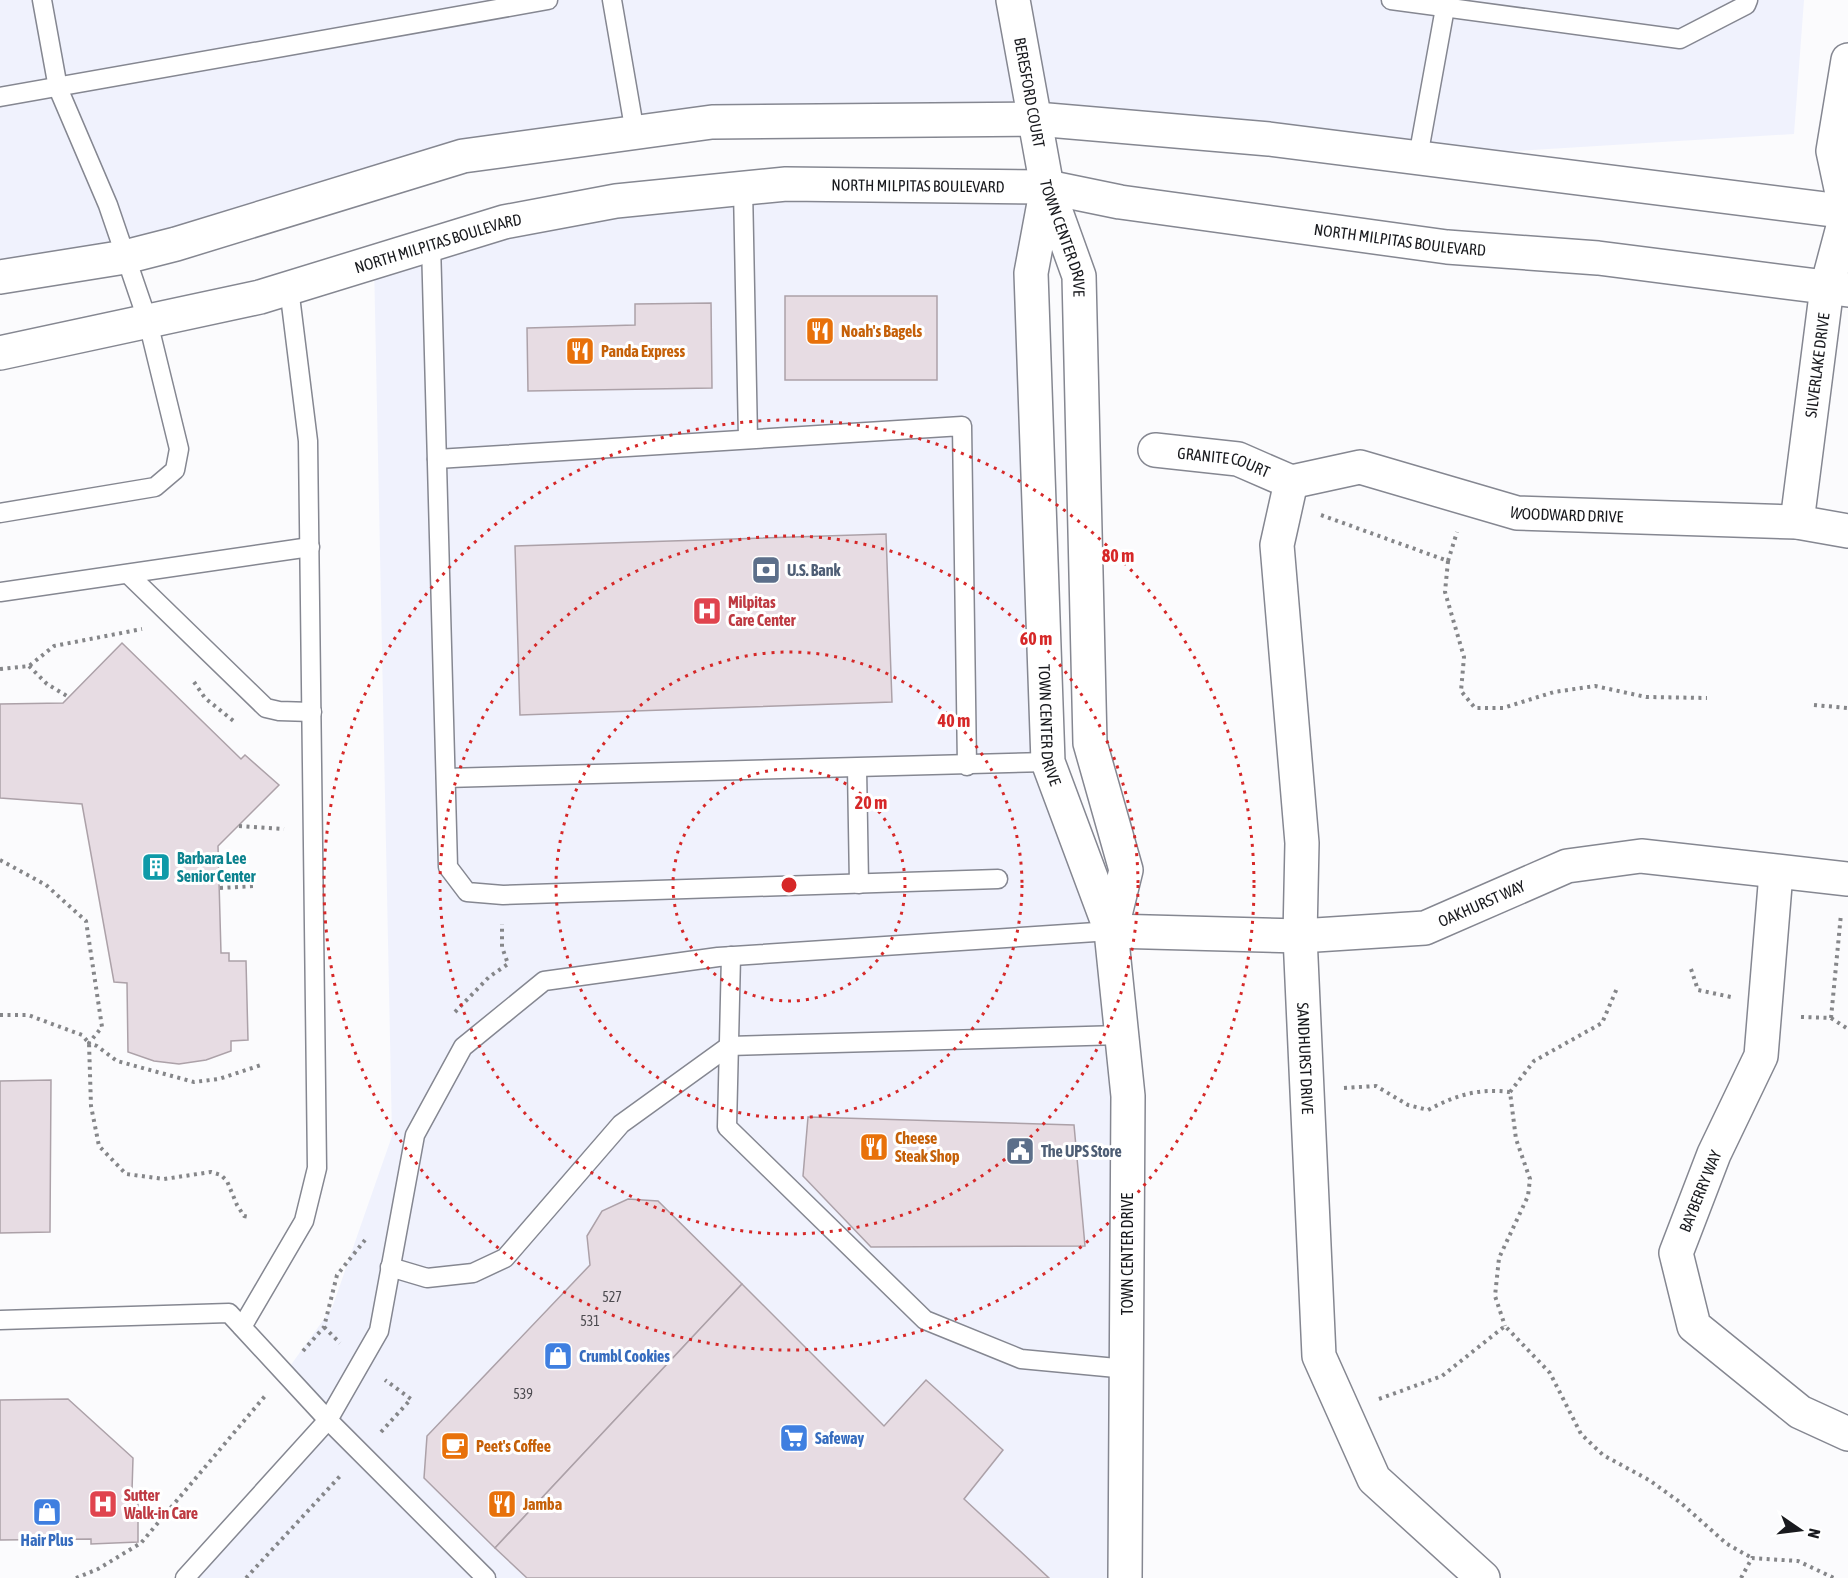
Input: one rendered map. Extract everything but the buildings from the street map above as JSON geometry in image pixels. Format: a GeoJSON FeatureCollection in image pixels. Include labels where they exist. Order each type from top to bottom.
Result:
{"type":"FeatureCollection","features":[{"type":"Feature","properties":{"kind":"street","name":"BERESFORD COURT"},"geometry":{"type":"LineString","coordinates":[[1013,0],[1047,187]]}},
{"type":"Feature","properties":{"kind":"street","name":"SILVERLAKE DRIVE"},"geometry":{"type":"LineString","coordinates":[[1797,522],[1837,289],[1847,210],[1833,151],[1848,60]]}},
{"type":"Feature","properties":{"kind":"street"},"geometry":{"type":"LineString","coordinates":[[0,277],[125,257],[316,202],[463,156],[712,122],[1036,120],[1269,139],[1847,210]]}},
{"type":"Feature","properties":{"kind":"street","name":"NORTH MILPITAS BOULEVARD"},"geometry":{"type":"LineString","coordinates":[[0,353],[148,322],[289,288],[504,222],[616,201],[786,184],[1047,187],[1120,202],[1447,247],[1598,258],[1837,289]]}},
{"type":"Feature","properties":{"kind":"street","name":"TOWN CENTER DRIVE"},"geometry":{"type":"LineString","coordinates":[[1047,187],[1031,273],[1048,762],[1111,931],[1128,1096],[1125,1578]]}},
{"type":"Feature","properties":{"kind":"street","name":"TOWN CENTER DRIVE"},"geometry":{"type":"LineString","coordinates":[[1047,187],[1079,276],[1090,743],[1126,870],[1111,931]]}},
{"type":"Feature","properties":{"kind":"street","name":"GRANITE COURT"},"geometry":{"type":"LineString","coordinates":[[1155,450],[1238,459],[1289,492]]}},
{"type":"Feature","properties":{"kind":"street","name":"WOODWARD DRIVE"},"geometry":{"type":"LineString","coordinates":[[1289,492],[1360,467],[1518,513],[1797,522],[1848,531]]}},
{"type":"Feature","properties":{"kind":"street","name":"SANDHURST DRIVE"},"geometry":{"type":"LineString","coordinates":[[1289,492],[1277,545],[1302,843],[1300,936],[1319,1356],[1374,1479],[1483,1578]]}},
{"type":"Feature","properties":{"kind":"street","name":"OAKHURST WAY"},"geometry":{"type":"LineString","coordinates":[[1111,931],[1300,936],[1425,928],[1567,866],[1641,856],[1776,873],[1846,879]]}},
{"type":"Feature","properties":{"kind":"street","name":"BAYBERRY WAY"},"geometry":{"type":"LineString","coordinates":[[1776,873],[1761,1056],[1714,1154],[1676,1253],[1694,1326],[1800,1412],[1848,1434]]}},
{"type":"Feature","properties":{"kind":"lane"},"geometry":{"type":"LineString","coordinates":[[0,513],[155,487],[175,470],[179,449],[148,322],[108,205],[58,88],[42,0]]}},
{"type":"Feature","properties":{"kind":"lane"},"geometry":{"type":"LineString","coordinates":[[0,98],[548,0]]}},
{"type":"Feature","properties":{"kind":"lane"},"geometry":{"type":"LineString","coordinates":[[612,0],[635,133]]}},
{"type":"Feature","properties":{"kind":"lane"},"geometry":{"type":"LineString","coordinates":[[1391,0],[1445,4],[1680,39],[1746,5],[1748,0]]}},
{"type":"Feature","properties":{"kind":"lane"},"geometry":{"type":"LineString","coordinates":[[1418,157],[1445,4]]}},
{"type":"Feature","properties":{"kind":"lane"},"geometry":{"type":"LineString","coordinates":[[742,188],[748,440]]}},
{"type":"Feature","properties":{"kind":"lane"},"geometry":{"type":"LineString","coordinates":[[431,244],[448,867],[466,892],[502,895],[998,879]]}},
{"type":"Feature","properties":{"kind":"lane"},"geometry":{"type":"LineString","coordinates":[[242,1327],[304,1221],[317,1168],[308,441],[289,288]]}},
{"type":"Feature","properties":{"kind":"lane"},"geometry":{"type":"LineString","coordinates":[[437,459],[962,426],[967,766]]}},
{"type":"Feature","properties":{"kind":"lane"},"geometry":{"type":"LineString","coordinates":[[0,592],[310,547]]}},
{"type":"Feature","properties":{"kind":"lane"},"geometry":{"type":"LineString","coordinates":[[128,574],[266,708],[279,711],[312,712]]}},
{"type":"Feature","properties":{"kind":"lane"},"geometry":{"type":"LineString","coordinates":[[446,778],[967,766],[1048,762]]}},
{"type":"Feature","properties":{"kind":"lane"},"geometry":{"type":"LineString","coordinates":[[858,768],[859,884]]}},
{"type":"Feature","properties":{"kind":"lane"},"geometry":{"type":"LineString","coordinates":[[185,1578],[328,1420],[379,1331],[415,1136],[463,1047],[544,981],[731,956],[1111,931]]}},
{"type":"Feature","properties":{"kind":"lane"},"geometry":{"type":"LineString","coordinates":[[731,956],[727,1127],[925,1320],[1021,1359],[1127,1369]]}},
{"type":"Feature","properties":{"kind":"lane"},"geometry":{"type":"LineString","coordinates":[[390,1267],[427,1278],[474,1273],[504,1258],[621,1124],[729,1046],[1121,1035]]}},
{"type":"Feature","properties":{"kind":"lane"},"geometry":{"type":"LineString","coordinates":[[0,1320],[229,1313],[328,1420],[486,1578]]}},
{"type":"Feature","properties":{"kind":"path"},"geometry":{"type":"LineString","coordinates":[[1289,492],[1448,561]]}},
{"type":"Feature","properties":{"kind":"path"},"geometry":{"type":"LineString","coordinates":[[1468,499],[1448,561],[1445,592],[1464,657],[1461,691],[1475,708],[1503,708],[1554,692],[1595,686],[1646,697],[1707,698]]}},
{"type":"Feature","properties":{"kind":"path"},"geometry":{"type":"LineString","coordinates":[[0,669],[29,666],[54,646],[141,628],[149,632]]}},
{"type":"Feature","properties":{"kind":"path"},"geometry":{"type":"LineString","coordinates":[[29,666],[47,684],[67,696]]}},
{"type":"Feature","properties":{"kind":"path"},"geometry":{"type":"LineString","coordinates":[[188,673],[205,698],[238,725]]}},
{"type":"Feature","properties":{"kind":"path"},"geometry":{"type":"LineString","coordinates":[[1814,705],[1848,708]]}},
{"type":"Feature","properties":{"kind":"path"},"geometry":{"type":"LineString","coordinates":[[239,826],[285,829]]}},
{"type":"Feature","properties":{"kind":"path"},"geometry":{"type":"LineString","coordinates":[[0,860],[4,860],[46,885],[86,921],[102,1027],[89,1043],[92,1106],[99,1146],[126,1174],[164,1179],[211,1172],[221,1175],[227,1181],[244,1216],[249,1217]]}},
{"type":"Feature","properties":{"kind":"path"},"geometry":{"type":"LineString","coordinates":[[1831,1018],[1846,879]]}},
{"type":"Feature","properties":{"kind":"path"},"geometry":{"type":"LineString","coordinates":[[220,888],[255,886]]}},
{"type":"Feature","properties":{"kind":"path"},"geometry":{"type":"LineString","coordinates":[[452,1016],[489,978],[508,964],[502,947],[502,895]]}},
{"type":"Feature","properties":{"kind":"path"},"geometry":{"type":"LineString","coordinates":[[1690,969],[1698,990],[1765,1009],[1831,1018],[1848,1029]]}},
{"type":"Feature","properties":{"kind":"path"},"geometry":{"type":"LineString","coordinates":[[1618,986],[1602,1023],[1534,1061],[1510,1092],[1516,1138],[1530,1179],[1528,1196],[1499,1258],[1495,1296],[1505,1326],[1550,1373],[1581,1434],[1603,1455],[1649,1480],[1681,1503],[1727,1544],[1752,1558],[1798,1561],[1834,1578]]}},
{"type":"Feature","properties":{"kind":"path"},"geometry":{"type":"LineString","coordinates":[[0,1015],[28,1015],[82,1035],[89,1043],[97,1046],[117,1061],[194,1082],[219,1079],[261,1065]]}},
{"type":"Feature","properties":{"kind":"path"},"geometry":{"type":"LineString","coordinates":[[1308,1091],[1376,1086],[1408,1105],[1428,1110],[1454,1096],[1487,1089],[1510,1092]]}},
{"type":"Feature","properties":{"kind":"path"},"geometry":{"type":"LineString","coordinates":[[76,1578],[98,1569],[141,1543],[324,1327],[337,1275],[370,1234]]}},
{"type":"Feature","properties":{"kind":"path"},"geometry":{"type":"LineString","coordinates":[[1344,1408],[1378,1400],[1442,1376],[1505,1326]]}},
{"type":"Feature","properties":{"kind":"path"},"geometry":{"type":"LineString","coordinates":[[1741,1578],[1752,1558]]}},
{"type":"Feature","properties":{"kind":"shaded area"},"geometry":{"type":"Polygon","coordinates":[[[0,0],[1804,0],[1794,134],[1418,157],[1269,139],[712,122],[463,156],[0,277],[0,0]]]}},
{"type":"Feature","properties":{"kind":"shaded area"},"geometry":{"type":"Polygon","coordinates":[[[1047,187],[1048,762],[1111,931],[1125,1578],[185,1578],[328,1420],[285,1373],[332,1308],[392,1136],[374,262],[616,201],[1047,187]]]}},
{"type":"Feature","properties":{"kind":"place","name":"Noah's Bagels"},"geometry":{"type":"Point","coordinates":[820,331]}},
{"type":"Feature","properties":{"kind":"place","name":"Panda Express"},"geometry":{"type":"Point","coordinates":[580,351]}},
{"type":"Feature","properties":{"kind":"place","name":"U.S. Bank"},"geometry":{"type":"Point","coordinates":[766,570]}},
{"type":"Feature","properties":{"kind":"place","name":"Milpitas Care Center"},"geometry":{"type":"Point","coordinates":[707,611]}},
{"type":"Feature","properties":{"kind":"place","name":"Barbara Lee Senior Center"},"geometry":{"type":"Point","coordinates":[156,867]}},
{"type":"Feature","properties":{"kind":"place","name":"Cheese Steak Shop"},"geometry":{"type":"Point","coordinates":[874,1147]}},
{"type":"Feature","properties":{"kind":"place","name":"The UPS Store"},"geometry":{"type":"Point","coordinates":[1020,1151]}},
{"type":"Feature","properties":{"kind":"place","name":"Crumbl Cookies"},"geometry":{"type":"Point","coordinates":[558,1356]}},
{"type":"Feature","properties":{"kind":"place","name":"Safeway"},"geometry":{"type":"Point","coordinates":[794,1438]}},
{"type":"Feature","properties":{"kind":"place","name":"Peet's Coffee"},"geometry":{"type":"Point","coordinates":[455,1446]}},
{"type":"Feature","properties":{"kind":"place","name":"Sutter Walk-in Care"},"geometry":{"type":"Point","coordinates":[103,1504]}},
{"type":"Feature","properties":{"kind":"place","name":"Jamba"},"geometry":{"type":"Point","coordinates":[502,1504]}},
{"type":"Feature","properties":{"kind":"place","name":"Hair Plus"},"geometry":{"type":"Point","coordinates":[47,1512]}}]}
